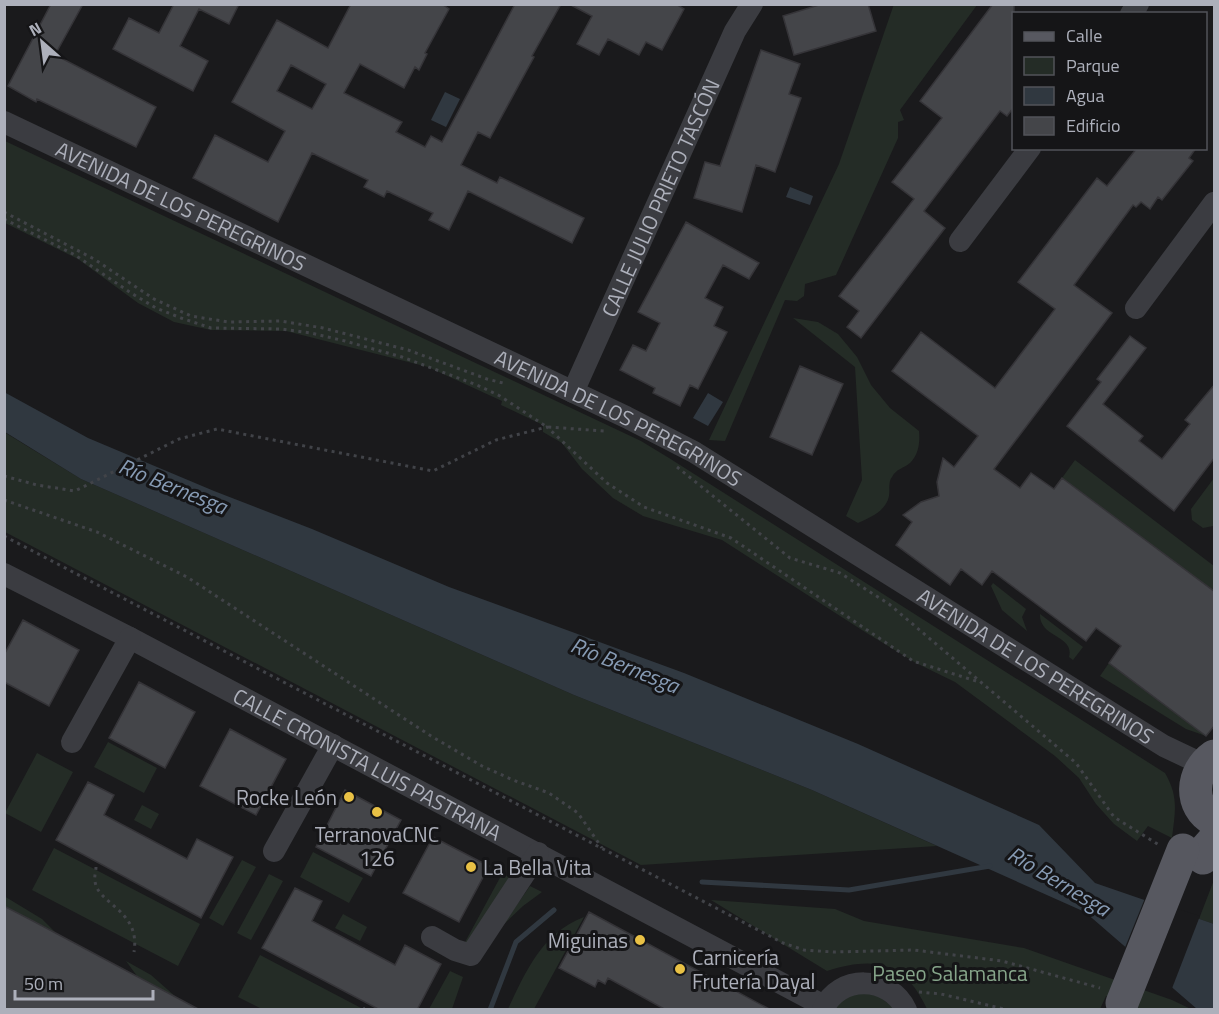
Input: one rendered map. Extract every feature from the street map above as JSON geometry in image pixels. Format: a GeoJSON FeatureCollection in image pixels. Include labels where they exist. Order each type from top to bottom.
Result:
{"type":"FeatureCollection","features":[{"type":"Feature","properties":{"kind":"main road"},"geometry":{"type":"LineString","coordinates":[[1122,1003],[1208,815],[1195,787],[1198,775],[1209,761]]}},
{"type":"Feature","properties":{"kind":"street","name":"CALLE JULIO PRIETO TASCÓN"},"geometry":{"type":"LineString","coordinates":[[573,392],[735,31],[752,4]]}},
{"type":"Feature","properties":{"kind":"street","name":"AVENIDA DE LOS PEREGRINOS"},"geometry":{"type":"LineString","coordinates":[[4,122],[573,392],[694,452],[1134,728],[1164,746],[1209,761]]}},
{"type":"Feature","properties":{"kind":"street"},"geometry":{"type":"LineString","coordinates":[[960,241],[1028,150]]}},
{"type":"Feature","properties":{"kind":"street"},"geometry":{"type":"LineString","coordinates":[[1136,308],[1215,203]]}},
{"type":"Feature","properties":{"kind":"street","name":"CALLE CRONISTA LUIS PASTRANA"},"geometry":{"type":"LineString","coordinates":[[4,574],[538,853],[824,1008]]}},
{"type":"Feature","properties":{"kind":"street"},"geometry":{"type":"LineString","coordinates":[[72,742],[130,638]]}},
{"type":"Feature","properties":{"kind":"street"},"geometry":{"type":"LineString","coordinates":[[274,851],[333,746]]}},
{"type":"Feature","properties":{"kind":"street"},"geometry":{"type":"LineString","coordinates":[[432,937],[455,950],[471,955],[538,853]]}},
{"type":"Feature","properties":{"kind":"street"},"geometry":{"type":"LineString","coordinates":[[824,1008],[833,995],[845,987],[860,983],[876,984],[891,991],[902,1002],[909,1000]]}},
{"type":"Feature","properties":{"kind":"path"},"geometry":{"type":"LineString","coordinates":[[4,212],[94,259],[154,299],[191,316],[228,322],[281,321],[323,328],[408,350],[487,379],[511,385],[490,375]]}},
{"type":"Feature","properties":{"kind":"path"},"geometry":{"type":"LineString","coordinates":[[4,219],[75,255],[156,308],[181,318],[211,328],[281,329],[311,333],[402,357],[440,370],[500,396],[547,427],[607,483],[644,507],[732,538],[913,661],[981,683]]}},
{"type":"Feature","properties":{"kind":"path"},"geometry":{"type":"LineString","coordinates":[[4,476],[37,485],[75,490],[179,439],[217,429],[433,471],[496,440],[547,427],[608,431],[597,426]]}},
{"type":"Feature","properties":{"kind":"path"},"geometry":{"type":"LineString","coordinates":[[673,465],[790,558],[840,573],[889,604],[1076,763],[1114,817],[1191,849]]}},
{"type":"Feature","properties":{"kind":"path"},"geometry":{"type":"LineString","coordinates":[[4,500],[97,532],[187,577],[431,736],[482,766],[513,780],[549,792],[578,813],[603,849]]}},
{"type":"Feature","properties":{"kind":"path"},"geometry":{"type":"LineString","coordinates":[[4,536],[783,943],[804,950],[834,952],[914,950],[1002,961],[1122,1003]]}},
{"type":"Feature","properties":{"kind":"path"},"geometry":{"type":"LineString","coordinates":[[96,867],[95,882],[100,893],[120,909],[133,932],[134,952]]}},
{"type":"Feature","properties":{"kind":"path"},"geometry":{"type":"LineString","coordinates":[[909,1000],[941,994],[1008,1010]]}},
{"type":"Feature","properties":{"kind":"green space"},"geometry":{"type":"Polygon","coordinates":[[[894,4],[977,5],[900,110],[904,120],[898,122],[898,138],[836,275],[805,284],[804,296],[797,301],[785,300],[725,441],[709,440],[839,164],[894,4]]]}},
{"type":"Feature","properties":{"kind":"green space"},"geometry":{"type":"Polygon","coordinates":[[[5,141],[641,441],[1165,773],[1174,797],[1172,838],[1148,826],[1137,841],[1114,824],[1096,804],[1079,778],[1055,756],[955,682],[916,663],[865,632],[722,540],[643,516],[613,498],[582,469],[562,443],[543,432],[543,425],[501,405],[502,401],[428,367],[286,331],[211,330],[174,322],[138,303],[78,259],[5,223],[5,141]]]}},
{"type":"Feature","properties":{"kind":"green space"},"geometry":{"type":"Polygon","coordinates":[[[793,318],[818,322],[838,334],[857,357],[871,385],[890,408],[919,431],[917,452],[910,463],[896,472],[891,479],[885,506],[858,523],[846,516],[862,480],[855,367],[793,318]]]}},
{"type":"Feature","properties":{"kind":"green space"},"geometry":{"type":"Polygon","coordinates":[[[4,432],[81,479],[574,695],[812,790],[937,846],[641,865],[5,532],[4,432]]]}},
{"type":"Feature","properties":{"kind":"green space"},"geometry":{"type":"Polygon","coordinates":[[[1075,460],[1214,566],[1214,592],[1062,478],[1075,460]]]}},
{"type":"Feature","properties":{"kind":"green space"},"geometry":{"type":"Polygon","coordinates":[[[1214,478],[1214,523],[1213,526],[1203,528],[1192,520],[1191,509],[1214,478]]]}},
{"type":"Feature","properties":{"kind":"green space"},"geometry":{"type":"Polygon","coordinates":[[[993,583],[1026,609],[1022,617],[1027,631],[1002,610],[991,586],[993,583]]]}},
{"type":"Feature","properties":{"kind":"green space"},"geometry":{"type":"Polygon","coordinates":[[[1040,614],[1083,647],[1073,660],[1069,657],[1067,644],[1045,628],[1040,614]]]}},
{"type":"Feature","properties":{"kind":"green space"},"geometry":{"type":"Polygon","coordinates":[[[1109,663],[1206,736],[1186,729],[1100,676],[1109,663]]]}},
{"type":"Feature","properties":{"kind":"green space"},"geometry":{"type":"Polygon","coordinates":[[[108,742],[157,768],[144,793],[94,767],[108,742]]]}},
{"type":"Feature","properties":{"kind":"green space"},"geometry":{"type":"Polygon","coordinates":[[[37,753],[73,772],[41,832],[5,813],[37,753]]]}},
{"type":"Feature","properties":{"kind":"green space"},"geometry":{"type":"Polygon","coordinates":[[[142,805],[159,814],[151,829],[134,820],[142,805]]]}},
{"type":"Feature","properties":{"kind":"green space"},"geometry":{"type":"Polygon","coordinates":[[[54,848],[200,924],[178,966],[32,890],[54,848]]]}},
{"type":"Feature","properties":{"kind":"green space"},"geometry":{"type":"Polygon","coordinates":[[[313,852],[363,878],[349,903],[300,877],[313,852]]]}},
{"type":"Feature","properties":{"kind":"green space"},"geometry":{"type":"Polygon","coordinates":[[[242,860],[256,867],[223,926],[209,918],[242,860]]]}},
{"type":"Feature","properties":{"kind":"green space"},"geometry":{"type":"Polygon","coordinates":[[[269,874],[283,881],[251,940],[237,933],[269,874]]]}},
{"type":"Feature","properties":{"kind":"green space"},"geometry":{"type":"Polygon","coordinates":[[[502,874],[514,879],[468,944],[464,944],[502,874]]]}},
{"type":"Feature","properties":{"kind":"green space"},"geometry":{"type":"Polygon","coordinates":[[[1214,880],[1214,924],[1199,919],[1214,880]]]}},
{"type":"Feature","properties":{"kind":"green space"},"geometry":{"type":"Polygon","coordinates":[[[530,886],[542,892],[502,926],[530,886]]]}},
{"type":"Feature","properties":{"kind":"green space"},"geometry":{"type":"Polygon","coordinates":[[[4,896],[42,919],[55,932],[5,906],[4,896]]]}},
{"type":"Feature","properties":{"kind":"green space","name":"Paseo Salamanca"},"geometry":{"type":"Polygon","coordinates":[[[711,900],[835,909],[864,921],[1024,948],[1172,1000],[1191,1009],[1140,1009],[1106,996],[1100,1009],[927,1009],[909,981],[898,972],[886,966],[873,964],[844,966],[827,971],[711,900]]]}},
{"type":"Feature","properties":{"kind":"green space"},"geometry":{"type":"Polygon","coordinates":[[[343,914],[367,927],[360,941],[335,928],[343,914]]]}},
{"type":"Feature","properties":{"kind":"green space"},"geometry":{"type":"Polygon","coordinates":[[[584,917],[534,1009],[508,1009],[529,967],[546,943],[569,924],[584,917]]]}},
{"type":"Feature","properties":{"kind":"green space"},"geometry":{"type":"Polygon","coordinates":[[[260,955],[363,1009],[262,1009],[238,997],[260,955]]]}},
{"type":"Feature","properties":{"kind":"green space"},"geometry":{"type":"Polygon","coordinates":[[[126,961],[151,975],[176,997],[137,976],[126,961]]]}},
{"type":"Feature","properties":{"kind":"green space"},"geometry":{"type":"Polygon","coordinates":[[[450,971],[463,977],[452,1009],[429,1009],[450,971]]]}},
{"type":"Feature","properties":{"kind":"green space"},"geometry":{"type":"Polygon","coordinates":[[[874,992],[896,1010],[832,1010],[848,995],[874,992]]]}},
{"type":"Feature","properties":{"kind":"water"},"geometry":{"type":"Polygon","coordinates":[[[445,92],[460,99],[446,127],[431,120],[445,92]]]}},
{"type":"Feature","properties":{"kind":"water"},"geometry":{"type":"Polygon","coordinates":[[[790,187],[813,196],[810,205],[786,197],[790,187]]]}},
{"type":"Feature","properties":{"kind":"water","name":"Río Bernesga"},"geometry":{"type":"Polygon","coordinates":[[[4,392],[88,438],[214,491],[312,529],[449,587],[684,673],[858,744],[1039,825],[1095,883],[1214,924],[1214,1009],[1197,1009],[1085,912],[812,790],[574,695],[81,479],[5,432],[4,392]]]}},
{"type":"Feature","properties":{"kind":"water"},"geometry":{"type":"Polygon","coordinates":[[[708,393],[723,402],[708,426],[693,418],[708,393]]]}},
{"type":"Feature","properties":{"kind":"pier"},"geometry":{"type":"Polygon","coordinates":[[[1145,898],[1200,916],[1171,991],[1124,950],[1145,898]]]}},
{"type":"Feature","properties":{"kind":"building"},"geometry":{"type":"Polygon","coordinates":[[[51,4],[83,4],[55,55],[156,107],[136,147],[37,99],[36,102],[8,86],[51,4]]]}},
{"type":"Feature","properties":{"kind":"building"},"geometry":{"type":"Polygon","coordinates":[[[174,4],[239,4],[229,24],[199,9],[180,46],[208,61],[193,91],[113,49],[129,18],[159,33],[174,4]]]}},
{"type":"Feature","properties":{"kind":"building"},"geometry":{"type":"Polygon","coordinates":[[[351,4],[442,4],[449,9],[425,53],[427,54],[419,70],[415,67],[404,88],[360,64],[344,93],[402,122],[396,132],[425,147],[431,136],[442,142],[515,4],[561,4],[490,138],[478,132],[461,165],[497,183],[500,177],[584,218],[572,243],[468,191],[449,230],[429,220],[433,213],[387,191],[384,197],[364,187],[368,180],[312,153],[278,222],[193,178],[215,135],[268,162],[285,131],[232,102],[277,20],[328,48],[351,4]],[[291,65],[277,91],[312,109],[326,84],[291,65]]]}},
{"type":"Feature","properties":{"kind":"building"},"geometry":{"type":"Polygon","coordinates":[[[569,4],[676,4],[684,9],[662,50],[646,42],[639,55],[608,39],[599,55],[577,44],[592,16],[569,4]]]}},
{"type":"Feature","properties":{"kind":"building"},"geometry":{"type":"Polygon","coordinates":[[[822,4],[868,4],[876,31],[794,55],[783,16],[822,4]]]}},
{"type":"Feature","properties":{"kind":"building"},"geometry":{"type":"Polygon","coordinates":[[[993,4],[1014,4],[1014,12],[1012,12],[1012,110],[1007,116],[1000,111],[924,211],[945,228],[861,338],[847,327],[859,311],[839,296],[914,199],[892,182],[942,118],[920,101],[993,4]]]}},
{"type":"Feature","properties":{"kind":"building"},"geometry":{"type":"Polygon","coordinates":[[[761,50],[800,64],[789,94],[801,98],[775,172],[756,165],[742,212],[694,198],[705,162],[720,166],[761,50]]]}},
{"type":"Feature","properties":{"kind":"building"},"geometry":{"type":"Polygon","coordinates":[[[1135,150],[1195,150],[1189,158],[1193,161],[1162,200],[1158,197],[1150,209],[1141,202],[1136,207],[1133,205],[1074,285],[1112,313],[994,469],[1020,488],[1031,473],[1054,489],[1062,478],[1215,592],[1215,725],[1206,736],[1109,663],[1121,646],[1096,628],[1086,641],[992,571],[982,585],[961,569],[950,585],[896,545],[912,522],[903,515],[921,502],[939,496],[937,482],[943,458],[954,467],[978,436],[892,371],[921,332],[995,388],[1055,309],[1018,282],[1097,178],[1107,186],[1135,150]]]}},
{"type":"Feature","properties":{"kind":"building"},"geometry":{"type":"Polygon","coordinates":[[[686,222],[759,263],[749,279],[723,265],[705,298],[723,307],[714,326],[727,332],[698,389],[690,385],[680,406],[653,393],[655,388],[620,370],[633,345],[646,351],[660,323],[638,312],[686,222]]]}},
{"type":"Feature","properties":{"kind":"building"},"geometry":{"type":"Polygon","coordinates":[[[1130,336],[1146,348],[1103,404],[1143,436],[1139,441],[1162,459],[1190,424],[1185,420],[1215,384],[1215,457],[1174,511],[1067,426],[1101,382],[1097,379],[1130,336]]]}},
{"type":"Feature","properties":{"kind":"building"},"geometry":{"type":"Polygon","coordinates":[[[800,366],[843,384],[812,455],[770,437],[800,366]]]}},
{"type":"Feature","properties":{"kind":"building"},"geometry":{"type":"Polygon","coordinates":[[[23,620],[79,650],[49,706],[4,682],[4,655],[23,620]]]}},
{"type":"Feature","properties":{"kind":"building"},"geometry":{"type":"Polygon","coordinates":[[[139,682],[195,712],[165,768],[109,738],[139,682]]]}},
{"type":"Feature","properties":{"kind":"building"},"geometry":{"type":"Polygon","coordinates":[[[230,729],[286,759],[256,815],[200,786],[230,729]]]}},
{"type":"Feature","properties":{"kind":"building"},"geometry":{"type":"Polygon","coordinates":[[[88,782],[114,795],[104,815],[187,859],[197,839],[233,857],[201,918],[56,840],[88,782]]]}},
{"type":"Feature","properties":{"kind":"building"},"geometry":{"type":"Polygon","coordinates":[[[345,790],[401,820],[371,876],[316,847],[345,790]]]}},
{"type":"Feature","properties":{"kind":"building"},"geometry":{"type":"Polygon","coordinates":[[[433,837],[489,866],[459,922],[403,893],[433,837]]]}},
{"type":"Feature","properties":{"kind":"building"},"geometry":{"type":"Polygon","coordinates":[[[295,888],[322,901],[312,921],[395,965],[405,945],[441,964],[417,1010],[380,1010],[262,948],[295,888]]]}},
{"type":"Feature","properties":{"kind":"building"},"geometry":{"type":"Polygon","coordinates":[[[4,906],[33,921],[200,1010],[4,1010],[4,906]]]}},
{"type":"Feature","properties":{"kind":"building"},"geometry":{"type":"Polygon","coordinates":[[[589,912],[771,1010],[666,1010],[608,978],[605,984],[598,980],[595,987],[559,968],[589,912]]]}},
{"type":"Feature","properties":{"kind":"waterway"},"geometry":{"type":"LineString","coordinates":[[702,882],[849,890],[990,866]]}},
{"type":"Feature","properties":{"kind":"waterway"},"geometry":{"type":"LineString","coordinates":[[490,1010],[516,942],[554,910]]}},
{"type":"Feature","properties":{"kind":"place","name":"Rocke León"},"geometry":{"type":"Point","coordinates":[349,797]}},
{"type":"Feature","properties":{"kind":"place","name":"TerranovaCNC 126"},"geometry":{"type":"Point","coordinates":[377,812]}},
{"type":"Feature","properties":{"kind":"place","name":"La Bella Vita"},"geometry":{"type":"Point","coordinates":[471,867]}},
{"type":"Feature","properties":{"kind":"place","name":"Miguinas"},"geometry":{"type":"Point","coordinates":[640,940]}},
{"type":"Feature","properties":{"kind":"place","name":"Carnicería Frutería Dayal"},"geometry":{"type":"Point","coordinates":[680,969]}}]}
